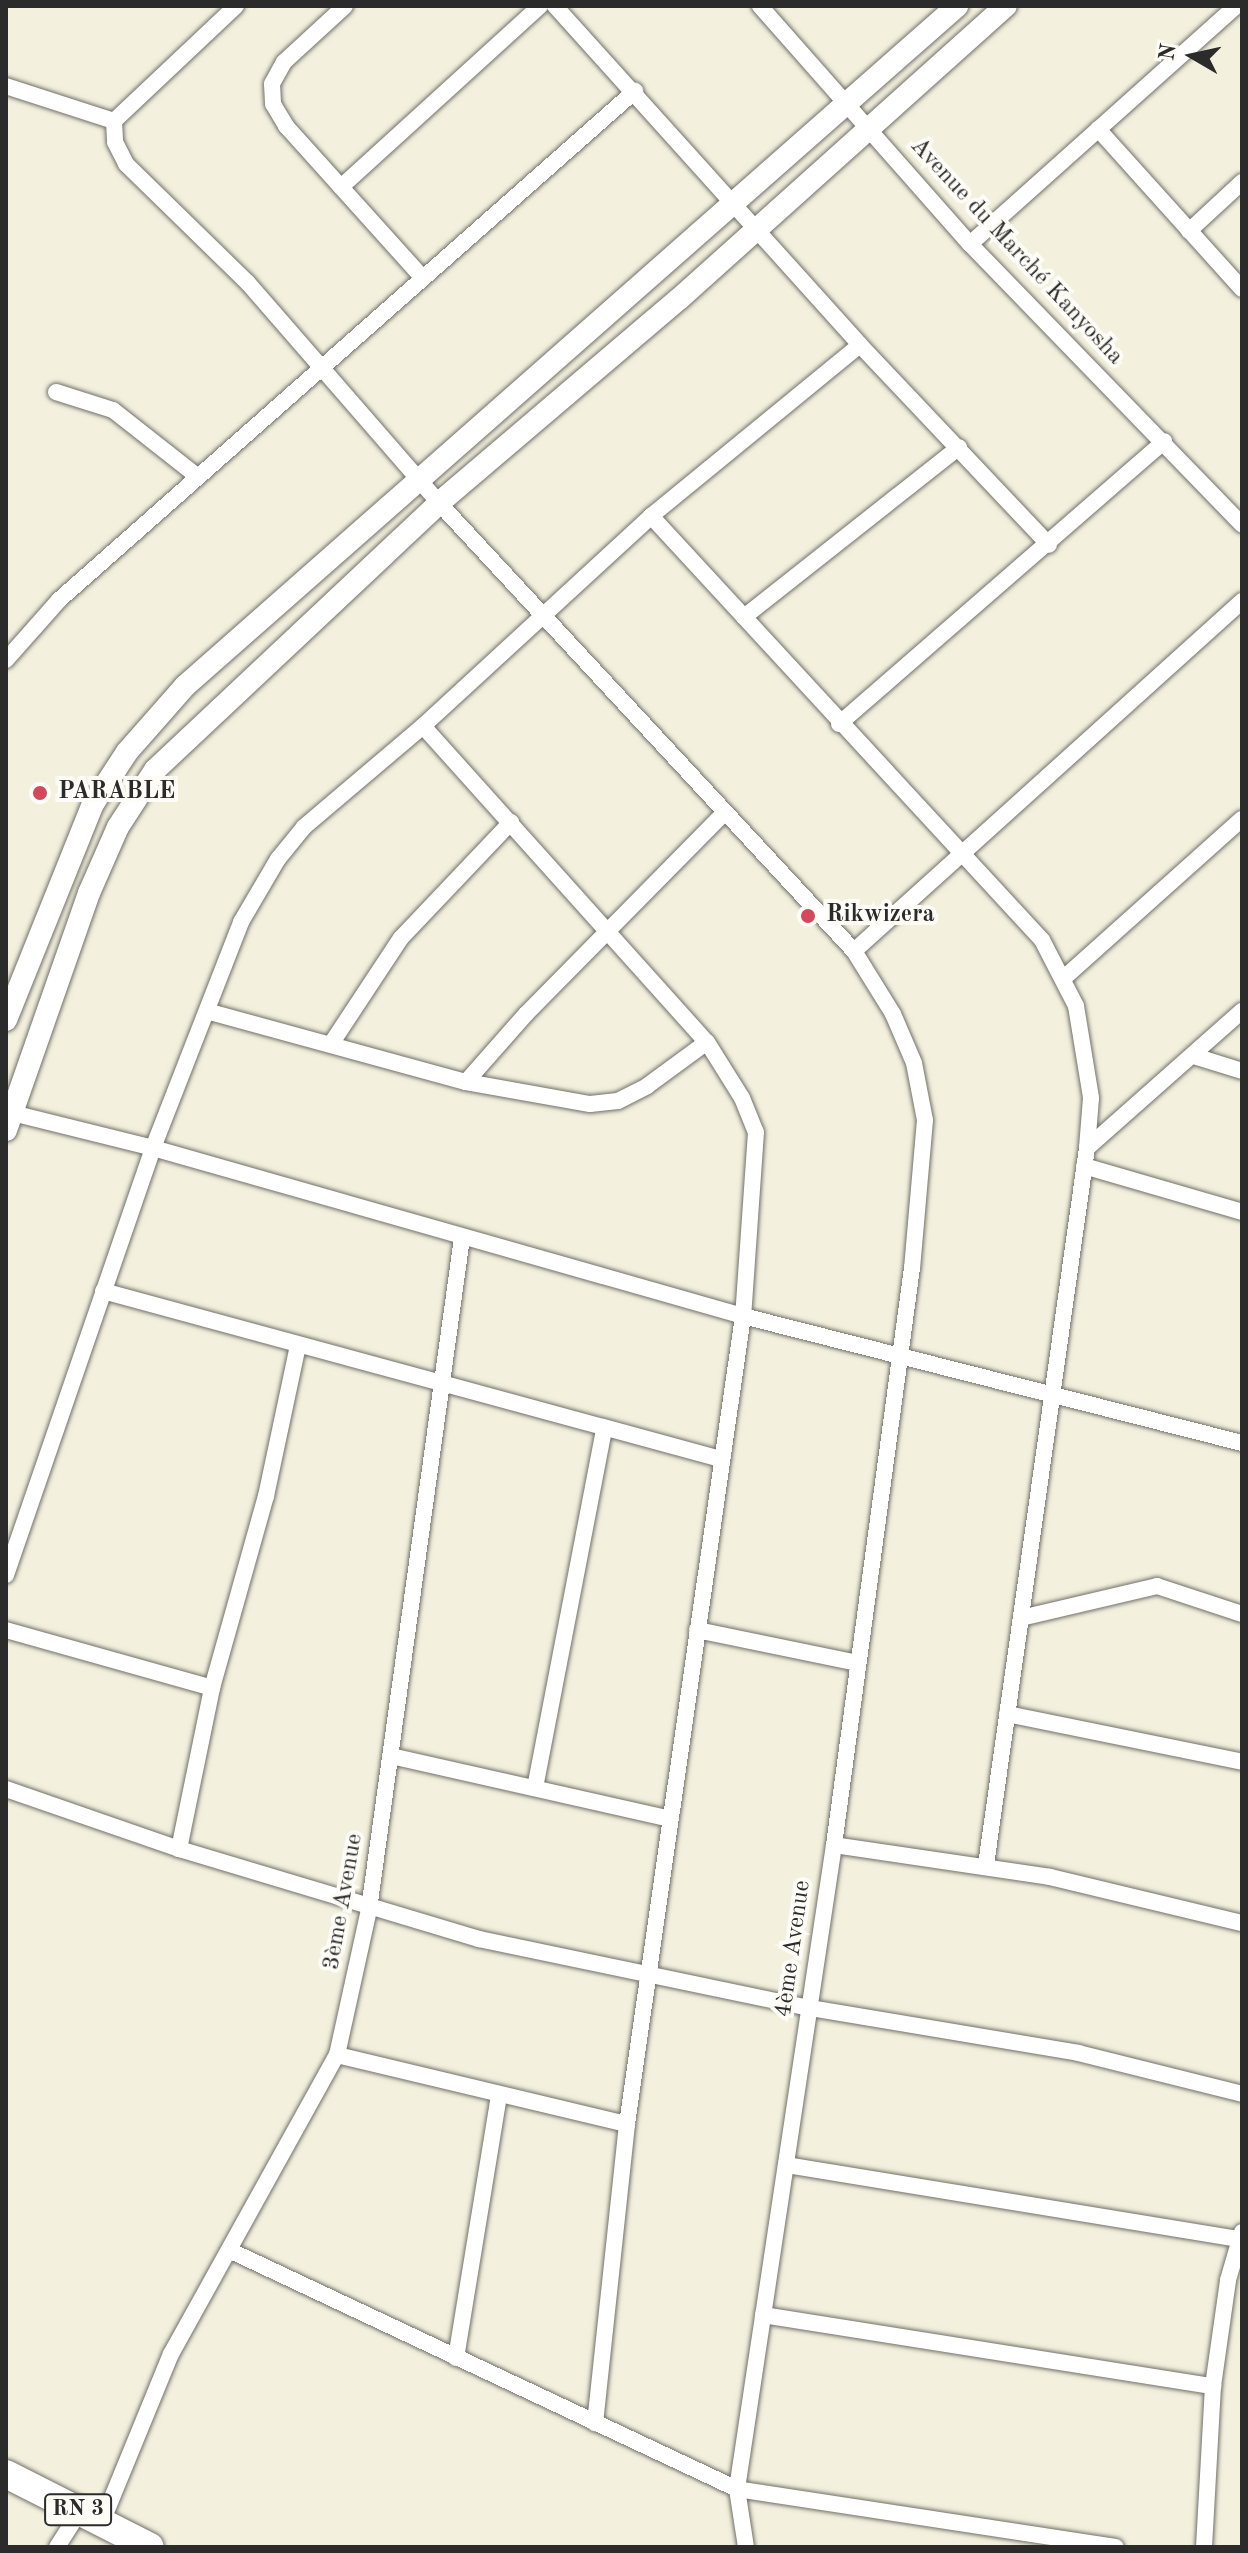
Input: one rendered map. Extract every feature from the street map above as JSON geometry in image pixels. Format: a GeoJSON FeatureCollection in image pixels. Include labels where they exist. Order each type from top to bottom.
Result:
{"type":"FeatureCollection","features":[{"type":"Feature","properties":{"kind":"highway","name":"RN 3"},"geometry":{"type":"LineString","coordinates":[[6,2474],[150,2547]]}},
{"type":"Feature","properties":{"kind":"street"},"geometry":{"type":"LineString","coordinates":[[6,86],[114,121],[236,6]]}},
{"type":"Feature","properties":{"kind":"street"},"geometry":{"type":"LineString","coordinates":[[345,6],[284,62],[272,84],[273,104],[286,126],[423,278]]}},
{"type":"Feature","properties":{"kind":"street"},"geometry":{"type":"LineString","coordinates":[[341,187],[540,6]]}},
{"type":"Feature","properties":{"kind":"street"},"geometry":{"type":"LineString","coordinates":[[555,6],[635,91],[754,230],[1049,545]]}},
{"type":"Feature","properties":{"kind":"street","name":"Avenue du Marché Kanyosha"},"geometry":{"type":"LineString","coordinates":[[760,6],[970,244],[1242,525]]}},
{"type":"Feature","properties":{"kind":"street"},"geometry":{"type":"LineString","coordinates":[[6,1020],[13,978],[93,804],[127,752],[185,686],[848,106],[957,6]]}},
{"type":"Feature","properties":{"kind":"street"},"geometry":{"type":"LineString","coordinates":[[1006,6],[439,503],[155,770],[118,827],[89,893],[9,1122],[153,1148],[743,1316],[1242,1443]]}},
{"type":"Feature","properties":{"kind":"street"},"geometry":{"type":"LineString","coordinates":[[970,244],[1236,6]]}},
{"type":"Feature","properties":{"kind":"street"},"geometry":{"type":"LineString","coordinates":[[6,660],[59,600],[635,91]]}},
{"type":"Feature","properties":{"kind":"street","name":"4ème Avenue"},"geometry":{"type":"LineString","coordinates":[[114,121],[115,142],[126,164],[248,283],[419,481],[541,616],[854,951],[893,1014],[914,1063],[925,1120],[899,1356],[834,1845],[737,2489],[746,2547]]}},
{"type":"Feature","properties":{"kind":"street"},"geometry":{"type":"LineString","coordinates":[[1098,129],[1242,289]]}},
{"type":"Feature","properties":{"kind":"street"},"geometry":{"type":"LineString","coordinates":[[1189,231],[1242,182]]}},
{"type":"Feature","properties":{"kind":"street"},"geometry":{"type":"LineString","coordinates":[[6,1575],[153,1148],[210,1012],[241,922],[278,859],[335,799],[423,726],[651,516],[860,345]]}},
{"type":"Feature","properties":{"kind":"street"},"geometry":{"type":"LineString","coordinates":[[56,392],[113,410],[198,477]]}},
{"type":"Feature","properties":{"kind":"street"},"geometry":{"type":"LineString","coordinates":[[839,724],[1049,545],[1164,441]]}},
{"type":"Feature","properties":{"kind":"street"},"geometry":{"type":"LineString","coordinates":[[744,617],[959,447]]}},
{"type":"Feature","properties":{"kind":"street"},"geometry":{"type":"LineString","coordinates":[[651,516],[839,724],[1042,940],[1065,977],[1088,1058],[1087,1148],[1050,1392],[986,1865]]}},
{"type":"Feature","properties":{"kind":"street"},"geometry":{"type":"LineString","coordinates":[[854,951],[1242,601]]}},
{"type":"Feature","properties":{"kind":"street"},"geometry":{"type":"LineString","coordinates":[[423,726],[707,1042],[742,1098],[756,1132],[743,1316],[670,1819],[651,1978],[627,2124],[595,2423]]}},
{"type":"Feature","properties":{"kind":"street"},"geometry":{"type":"LineString","coordinates":[[466,1082],[526,1014],[608,935],[724,813]]}},
{"type":"Feature","properties":{"kind":"street"},"geometry":{"type":"LineString","coordinates":[[1065,977],[1242,819]]}},
{"type":"Feature","properties":{"kind":"street"},"geometry":{"type":"LineString","coordinates":[[331,1044],[401,938],[511,822]]}},
{"type":"Feature","properties":{"kind":"street"},"geometry":{"type":"LineString","coordinates":[[1087,1148],[1242,1011]]}},
{"type":"Feature","properties":{"kind":"street"},"geometry":{"type":"LineString","coordinates":[[210,1012],[466,1082],[554,1100],[618,1101],[707,1042]]}},
{"type":"Feature","properties":{"kind":"street"},"geometry":{"type":"LineString","coordinates":[[1194,1056],[1242,1071]]}},
{"type":"Feature","properties":{"kind":"street"},"geometry":{"type":"LineString","coordinates":[[1084,1166],[1242,1212]]}},
{"type":"Feature","properties":{"kind":"street","name":"3ème Avenue"},"geometry":{"type":"LineString","coordinates":[[57,2547],[91,2516],[171,2354],[231,2251],[337,2055],[369,1909],[462,1238]]}},
{"type":"Feature","properties":{"kind":"street"},"geometry":{"type":"LineString","coordinates":[[103,1291],[441,1387],[721,1459]]}},
{"type":"Feature","properties":{"kind":"street"},"geometry":{"type":"LineString","coordinates":[[179,1849],[212,1688],[266,1496],[298,1346]]}},
{"type":"Feature","properties":{"kind":"street"},"geometry":{"type":"LineString","coordinates":[[535,1788],[604,1428]]}},
{"type":"Feature","properties":{"kind":"street"},"geometry":{"type":"LineString","coordinates":[[1021,1618],[1157,1586],[1242,1614]]}},
{"type":"Feature","properties":{"kind":"street"},"geometry":{"type":"LineString","coordinates":[[6,1630],[212,1688]]}},
{"type":"Feature","properties":{"kind":"street"},"geometry":{"type":"LineString","coordinates":[[697,1630],[858,1663]]}},
{"type":"Feature","properties":{"kind":"street"},"geometry":{"type":"LineString","coordinates":[[1007,1714],[1242,1762]]}},
{"type":"Feature","properties":{"kind":"street"},"geometry":{"type":"LineString","coordinates":[[391,1756],[670,1819]]}},
{"type":"Feature","properties":{"kind":"street"},"geometry":{"type":"LineString","coordinates":[[6,1789],[179,1849],[369,1909],[651,1978],[1078,2053],[1242,2094]]}},
{"type":"Feature","properties":{"kind":"street"},"geometry":{"type":"LineString","coordinates":[[834,1845],[986,1865],[1130,1893],[1242,1923]]}},
{"type":"Feature","properties":{"kind":"street"},"geometry":{"type":"LineString","coordinates":[[337,2055],[627,2124]]}},
{"type":"Feature","properties":{"kind":"street"},"geometry":{"type":"LineString","coordinates":[[456,2358],[499,2095]]}},
{"type":"Feature","properties":{"kind":"street"},"geometry":{"type":"LineString","coordinates":[[786,2165],[1241,2235],[1235,2283],[1213,2386],[1204,2547]]}},
{"type":"Feature","properties":{"kind":"street"},"geometry":{"type":"LineString","coordinates":[[231,2251],[737,2489],[1116,2547]]}},
{"type":"Feature","properties":{"kind":"street"},"geometry":{"type":"LineString","coordinates":[[763,2315],[1213,2386]]}},
{"type":"Feature","properties":{"kind":"place","name":"PARABLE"},"geometry":{"type":"Point","coordinates":[40,793]}},
{"type":"Feature","properties":{"kind":"place","name":"Rikwizera"},"geometry":{"type":"Point","coordinates":[808,916]}}]}
